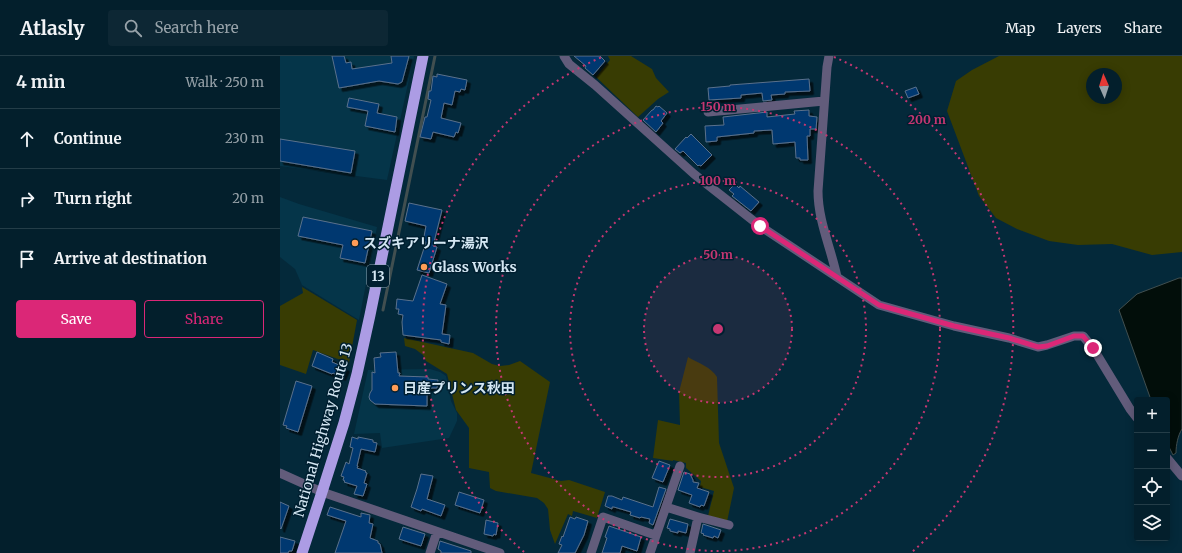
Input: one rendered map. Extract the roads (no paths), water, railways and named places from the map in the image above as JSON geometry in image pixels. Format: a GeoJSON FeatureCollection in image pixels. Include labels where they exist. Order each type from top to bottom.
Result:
{"type":"FeatureCollection","features":[{"type":"Feature","properties":{"kind":"highway","name":"National Highway Route 13"},"geometry":{"type":"LineString","coordinates":[[302,553],[344,423],[357,374],[423,56]]}},
{"type":"Feature","properties":{"kind":"street"},"geometry":{"type":"LineString","coordinates":[[564,56],[569,64],[595,85],[694,174],[760,226],[879,305],[954,326],[1009,338],[1038,347],[1047,346],[1074,336],[1083,336],[1093,348],[1134,413]]}},
{"type":"Feature","properties":{"kind":"street"},"geometry":{"type":"LineString","coordinates":[[829,56],[826,67],[818,206],[834,261],[837,277]]}},
{"type":"Feature","properties":{"kind":"street"},"geometry":{"type":"LineString","coordinates":[[708,112],[824,101]]}},
{"type":"Feature","properties":{"kind":"street"},"geometry":{"type":"LineString","coordinates":[[1170,462],[1182,476]]}},
{"type":"Feature","properties":{"kind":"street"},"geometry":{"type":"LineString","coordinates":[[650,553],[680,466]]}},
{"type":"Feature","properties":{"kind":"street"},"geometry":{"type":"LineString","coordinates":[[280,473],[322,492],[500,553]]}},
{"type":"Feature","properties":{"kind":"street"},"geometry":{"type":"LineString","coordinates":[[666,507],[729,525]]}},
{"type":"Feature","properties":{"kind":"street"},"geometry":{"type":"LineString","coordinates":[[592,553],[603,517],[656,535]]}},
{"type":"Feature","properties":{"kind":"street"},"geometry":{"type":"LineString","coordinates":[[690,553],[698,517]]}},
{"type":"Feature","properties":{"kind":"street"},"geometry":{"type":"LineString","coordinates":[[430,553],[437,532]]}},
{"type":"Feature","properties":{"kind":"waterway"},"geometry":{"type":"LineString","coordinates":[[383,310],[435,56]]}},
{"type":"Feature","properties":{"kind":"place","name":"スズキアリーナ湯沢"},"geometry":{"type":"Point","coordinates":[355,243]}},
{"type":"Feature","properties":{"kind":"place","name":"Glass Works"},"geometry":{"type":"Point","coordinates":[424,267]}},
{"type":"Feature","properties":{"kind":"place","name":"日産プリンス秋田"},"geometry":{"type":"Point","coordinates":[395,388]}}]}
